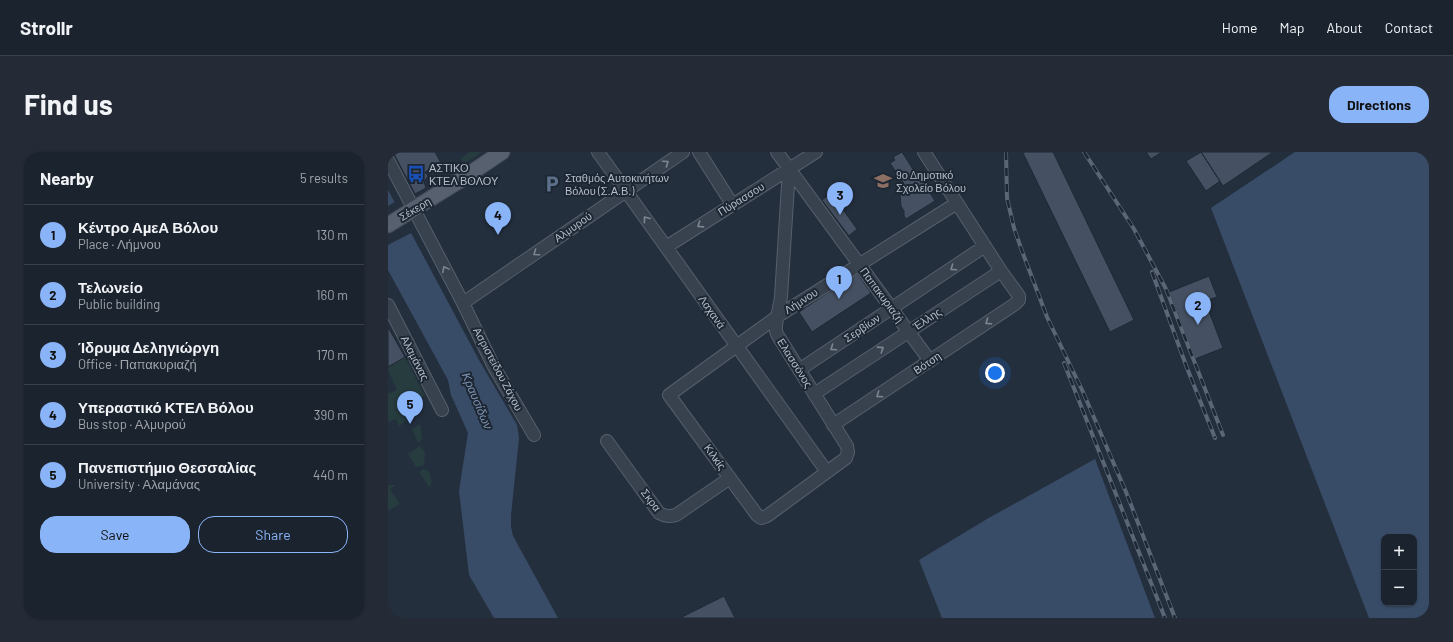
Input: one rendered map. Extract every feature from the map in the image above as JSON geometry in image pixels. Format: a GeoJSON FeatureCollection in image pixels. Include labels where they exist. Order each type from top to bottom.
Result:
{"type":"FeatureCollection","features":[{"type":"Feature","properties":{"kind":"main road","name":"Σέκερη"},"geometry":{"type":"LineString","coordinates":[[388,225],[502,152]]}},
{"type":"Feature","properties":{"kind":"street","name":"Λαχανά"},"geometry":{"type":"LineString","coordinates":[[598,152],[827,472]]}},
{"type":"Feature","properties":{"kind":"street","name":"Αλμυρού"},"geometry":{"type":"LineString","coordinates":[[463,303],[683,152]]}},
{"type":"Feature","properties":{"kind":"street"},"geometry":{"type":"LineString","coordinates":[[698,152],[732,204]]}},
{"type":"Feature","properties":{"kind":"street","name":"Παπακυριαζή"},"geometry":{"type":"LineString","coordinates":[[777,152],[930,361]]}},
{"type":"Feature","properties":{"kind":"street","name":"Πύρασσου"},"geometry":{"type":"LineString","coordinates":[[666,247],[816,152]]}},
{"type":"Feature","properties":{"kind":"street"},"geometry":{"type":"LineString","coordinates":[[924,152],[1001,271]]}},
{"type":"Feature","properties":{"kind":"street","name":"Ασριστείδου Ζάχου"},"geometry":{"type":"LineString","coordinates":[[388,160],[411,211],[463,303],[494,367],[534,435]]}},
{"type":"Feature","properties":{"kind":"street","name":"Ελασσόνος"},"geometry":{"type":"LineString","coordinates":[[789,169],[781,297],[776,332],[847,446],[848,452],[846,458],[827,472]]}},
{"type":"Feature","properties":{"kind":"street","name":"Λήμνου"},"geometry":{"type":"LineString","coordinates":[[669,394],[778,316],[957,203]]}},
{"type":"Feature","properties":{"kind":"street","name":"Σερβίων"},"geometry":{"type":"LineString","coordinates":[[799,370],[985,246]]}},
{"type":"Feature","properties":{"kind":"street","name":"Βότση"},"geometry":{"type":"LineString","coordinates":[[833,425],[1015,304],[1019,300],[1019,296],[1001,271]]}},
{"type":"Feature","properties":{"kind":"street","name":"Έλλης"},"geometry":{"type":"LineString","coordinates":[[814,394],[1001,271]]}},
{"type":"Feature","properties":{"kind":"street","name":"Αλαμάνας"},"geometry":{"type":"LineString","coordinates":[[388,305],[442,410]]}},
{"type":"Feature","properties":{"kind":"street","name":"Κιλκίς"},"geometry":{"type":"LineString","coordinates":[[669,394],[757,515],[761,518],[767,516],[827,472]]}},
{"type":"Feature","properties":{"kind":"street","name":"Σκρα"},"geometry":{"type":"LineString","coordinates":[[607,441],[660,513],[664,516],[676,515],[730,478]]}},
{"type":"Feature","properties":{"kind":"green space"},"geometry":{"type":"Polygon","coordinates":[[[470,152],[482,152],[464,164],[461,158],[470,152]]]}},
{"type":"Feature","properties":{"kind":"green space"},"geometry":{"type":"Polygon","coordinates":[[[405,357],[425,396],[412,401],[417,408],[415,413],[399,426],[396,419],[388,422],[388,394],[397,390],[388,367],[405,357]]]}},
{"type":"Feature","properties":{"kind":"green space"},"geometry":{"type":"Polygon","coordinates":[[[420,424],[422,439],[418,443],[412,429],[420,424]]]}},
{"type":"Feature","properties":{"kind":"green space"},"geometry":{"type":"Polygon","coordinates":[[[420,446],[425,453],[424,465],[416,467],[408,454],[420,446]]]}},
{"type":"Feature","properties":{"kind":"green space"},"geometry":{"type":"Polygon","coordinates":[[[424,469],[428,471],[430,475],[431,485],[429,487],[419,472],[424,469]]]}},
{"type":"Feature","properties":{"kind":"green space"},"geometry":{"type":"Polygon","coordinates":[[[388,485],[396,485],[390,489],[400,504],[388,511],[388,485]]]}},
{"type":"Feature","properties":{"kind":"water"},"geometry":{"type":"Polygon","coordinates":[[[1295,152],[1429,152],[1429,618],[1369,618],[1211,208],[1295,152]]]}},
{"type":"Feature","properties":{"kind":"water","name":"Κραυσίδων"},"geometry":{"type":"Polygon","coordinates":[[[388,190],[479,360],[517,425],[519,438],[511,527],[513,536],[558,618],[494,618],[469,575],[459,491],[468,433],[451,395],[448,380],[388,270],[388,190]]]}},
{"type":"Feature","properties":{"kind":"water"},"geometry":{"type":"Polygon","coordinates":[[[1095,459],[1155,618],[942,618],[919,560],[987,519],[1095,459]]]}},
{"type":"Feature","properties":{"kind":"pier"},"geometry":{"type":"Polygon","coordinates":[[[396,201],[413,232],[388,245],[388,206],[396,201]]]}},
{"type":"Feature","properties":{"kind":"building","name":"ΑΣΤΙΚΟ ΚΤΕΛ ΒΟΛΟΥ"},"geometry":{"type":"Polygon","coordinates":[[[393,152],[435,152],[441,163],[425,172],[428,176],[424,182],[426,188],[415,194],[393,152]]]}},
{"type":"Feature","properties":{"kind":"building"},"geometry":{"type":"Polygon","coordinates":[[[902,152],[919,179],[921,178],[935,201],[906,219],[901,206],[900,195],[904,184],[890,163],[895,160],[893,157],[902,152]]]}},
{"type":"Feature","properties":{"kind":"building"},"geometry":{"type":"Polygon","coordinates":[[[1053,152],[1134,320],[1110,332],[1023,153],[1053,152]]]}},
{"type":"Feature","properties":{"kind":"building"},"geometry":{"type":"Polygon","coordinates":[[[1146,152],[1162,152],[1151,159],[1146,152]]]}},
{"type":"Feature","properties":{"kind":"building"},"geometry":{"type":"Polygon","coordinates":[[[1201,152],[1273,152],[1223,186],[1201,152]]]}},
{"type":"Feature","properties":{"kind":"building"},"geometry":{"type":"Polygon","coordinates":[[[1201,152],[1220,181],[1206,191],[1186,161],[1201,152]]]}},
{"type":"Feature","properties":{"kind":"building"},"geometry":{"type":"Polygon","coordinates":[[[831,193],[857,229],[849,236],[822,200],[831,193]]]}},
{"type":"Feature","properties":{"kind":"building"},"geometry":{"type":"Polygon","coordinates":[[[857,273],[871,293],[812,332],[799,312],[857,273]]]}},
{"type":"Feature","properties":{"kind":"building"},"geometry":{"type":"Polygon","coordinates":[[[1209,276],[1217,297],[1205,301],[1223,348],[1195,359],[1169,292],[1209,276]]]}},
{"type":"Feature","properties":{"kind":"building"},"geometry":{"type":"Polygon","coordinates":[[[388,327],[405,357],[388,367],[388,327]]]}},
{"type":"Feature","properties":{"kind":"building"},"geometry":{"type":"Polygon","coordinates":[[[724,596],[735,618],[680,618],[724,596]]]}},
{"type":"Feature","properties":{"kind":"railway"},"geometry":{"type":"LineString","coordinates":[[1006,152],[1007,198],[1014,228],[1022,251],[1047,317],[1083,392],[1126,492],[1175,618]]}},
{"type":"Feature","properties":{"kind":"railway"},"geometry":{"type":"LineString","coordinates":[[1084,152],[1134,229],[1166,289],[1223,435]]}},
{"type":"Feature","properties":{"kind":"railway"},"geometry":{"type":"LineString","coordinates":[[1152,272],[1187,368],[1215,438]]}},
{"type":"Feature","properties":{"kind":"railway"},"geometry":{"type":"LineString","coordinates":[[1064,363],[1165,618]]}},
{"type":"Feature","properties":{"kind":"place","name":"ΑΣΤΙΚΟ ΚΤΕΛ ΒΟΛΟΥ"},"geometry":{"type":"Point","coordinates":[416,174]}},
{"type":"Feature","properties":{"kind":"place","name":"9ο Δημοτικό Σχολείο Βόλου"},"geometry":{"type":"Point","coordinates":[883,181]}},
{"type":"Feature","properties":{"kind":"place","name":"Σταθμός Αυτοκινήτων Βόλου (Σ.Α.Β.)"},"geometry":{"type":"Point","coordinates":[552,184]}},
{"type":"Feature","properties":{"kind":"place","name":"Ίδρυμα Δεληγιώργη"},"geometry":{"type":"Point","coordinates":[840,215]}},
{"type":"Feature","properties":{"kind":"place","name":"Υπεραστικό ΚΤΕΛ Βόλου"},"geometry":{"type":"Point","coordinates":[498,235]}},
{"type":"Feature","properties":{"kind":"place","name":"Κέντρο ΑμεΑ Βόλου"},"geometry":{"type":"Point","coordinates":[839,299]}},
{"type":"Feature","properties":{"kind":"place","name":"Τελωνείο"},"geometry":{"type":"Point","coordinates":[1198,325]}},
{"type":"Feature","properties":{"kind":"place","name":"Πανεπιστήμιο Θεσσαλίας"},"geometry":{"type":"Point","coordinates":[410,424]}}]}
